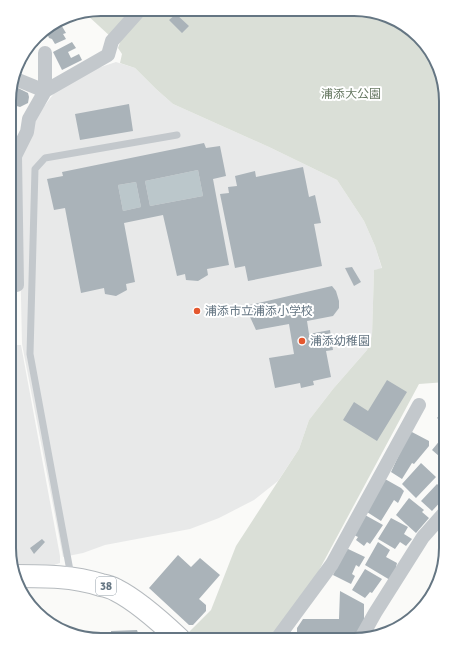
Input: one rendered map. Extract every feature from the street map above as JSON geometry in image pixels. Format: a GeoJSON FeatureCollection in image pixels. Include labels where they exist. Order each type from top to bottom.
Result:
{"type":"FeatureCollection","features":[{"type":"Feature","properties":{"kind":"main road","name":"38"},"geometry":{"type":"LineString","coordinates":[[20,576],[54,576],[71,578],[115,589],[136,602],[173,633]]}},
{"type":"Feature","properties":{"kind":"street"},"geometry":{"type":"LineString","coordinates":[[19,80],[45,90],[108,55],[112,41],[134,16]]}},
{"type":"Feature","properties":{"kind":"street"},"geometry":{"type":"LineString","coordinates":[[16,154],[27,132],[29,119],[45,90],[45,53]]}},
{"type":"Feature","properties":{"kind":"street"},"geometry":{"type":"LineString","coordinates":[[16,220],[17,285]]}},
{"type":"Feature","properties":{"kind":"street"},"geometry":{"type":"LineString","coordinates":[[281,633],[332,564],[419,405]]}},
{"type":"Feature","properties":{"kind":"street"},"geometry":{"type":"LineString","coordinates":[[364,632],[423,537],[439,519]]}},
{"type":"Feature","properties":{"kind":"lane"},"geometry":{"type":"LineString","coordinates":[[71,578],[30,354],[35,169],[44,158],[177,136]]}},
{"type":"Feature","properties":{"kind":"shaded area","name":"浦添市立浦添小学校"},"geometry":{"type":"Polygon","coordinates":[[[116,62],[135,68],[173,104],[269,147],[337,180],[364,221],[375,246],[382,269],[374,270],[372,335],[367,350],[333,389],[309,420],[299,449],[278,481],[254,500],[219,518],[190,529],[105,545],[83,553],[63,557],[22,344],[18,160],[34,120],[55,92],[92,70],[116,62]]]}},
{"type":"Feature","properties":{"kind":"shaded area"},"geometry":{"type":"Polygon","coordinates":[[[198,170],[203,196],[150,206],[145,181],[198,170]]]}},
{"type":"Feature","properties":{"kind":"shaded area"},"geometry":{"type":"Polygon","coordinates":[[[136,182],[141,207],[123,211],[118,185],[136,182]]]}},
{"type":"Feature","properties":{"kind":"shaded area"},"geometry":{"type":"Polygon","coordinates":[[[16,345],[21,345],[60,556],[60,563],[54,565],[18,564],[16,554],[16,345]]]}},
{"type":"Feature","properties":{"kind":"green space"},"geometry":{"type":"Polygon","coordinates":[[[129,16],[111,37],[89,17],[129,16]]]}},
{"type":"Feature","properties":{"kind":"green space","name":"浦添大公園"},"geometry":{"type":"Polygon","coordinates":[[[142,16],[365,17],[382,20],[401,30],[410,37],[425,54],[433,68],[436,79],[439,101],[439,383],[419,384],[317,574],[274,633],[188,633],[211,610],[236,546],[299,449],[309,420],[333,389],[367,350],[372,335],[374,270],[382,268],[375,246],[364,221],[337,180],[269,147],[173,104],[135,68],[120,63],[122,54],[118,48],[122,37],[142,16]]]}},
{"type":"Feature","properties":{"kind":"building"},"geometry":{"type":"Polygon","coordinates":[[[174,16],[178,16],[189,26],[182,33],[169,20],[174,16]]]}},
{"type":"Feature","properties":{"kind":"building"},"geometry":{"type":"Polygon","coordinates":[[[62,26],[66,33],[63,34],[66,39],[55,44],[52,39],[49,38],[48,35],[62,26]]]}},
{"type":"Feature","properties":{"kind":"building"},"geometry":{"type":"Polygon","coordinates":[[[72,42],[76,48],[68,52],[71,58],[79,54],[82,60],[62,70],[53,52],[72,42]]]}},
{"type":"Feature","properties":{"kind":"building"},"geometry":{"type":"Polygon","coordinates":[[[17,88],[28,93],[29,97],[28,103],[20,107],[16,106],[17,88]]]}},
{"type":"Feature","properties":{"kind":"building"},"geometry":{"type":"Polygon","coordinates":[[[129,104],[133,131],[80,140],[75,114],[129,104]]]}},
{"type":"Feature","properties":{"kind":"building"},"geometry":{"type":"Polygon","coordinates":[[[204,143],[206,148],[220,146],[226,176],[213,179],[229,265],[207,269],[208,275],[198,281],[186,280],[185,274],[177,276],[163,215],[124,223],[135,282],[126,284],[127,290],[116,296],[105,294],[104,288],[81,293],[65,208],[54,210],[47,179],[63,176],[62,172],[204,143]],[[198,170],[145,181],[150,206],[203,196],[198,170]],[[136,182],[118,185],[123,211],[141,207],[136,182]]]}},
{"type":"Feature","properties":{"kind":"building"},"geometry":{"type":"Polygon","coordinates":[[[303,167],[309,197],[315,195],[321,223],[314,224],[322,266],[248,281],[245,266],[235,268],[220,194],[229,193],[228,187],[237,186],[235,176],[255,171],[256,177],[303,167]]]}},
{"type":"Feature","properties":{"kind":"building"},"geometry":{"type":"Polygon","coordinates":[[[352,267],[361,282],[354,286],[345,268],[352,267]]]}},
{"type":"Feature","properties":{"kind":"building"},"geometry":{"type":"Polygon","coordinates":[[[332,286],[336,291],[339,301],[339,308],[333,316],[307,321],[309,334],[330,330],[333,350],[326,351],[331,377],[313,381],[314,385],[301,388],[300,383],[275,388],[269,358],[294,354],[289,324],[256,330],[245,306],[332,286]]]}},
{"type":"Feature","properties":{"kind":"building"},"geometry":{"type":"Polygon","coordinates":[[[387,380],[407,392],[377,441],[343,420],[354,402],[368,411],[387,380]]]}},
{"type":"Feature","properties":{"kind":"building"},"geometry":{"type":"Polygon","coordinates":[[[410,431],[429,441],[429,446],[414,464],[412,463],[402,479],[391,472],[410,431]]]}},
{"type":"Feature","properties":{"kind":"building"},"geometry":{"type":"Polygon","coordinates":[[[439,442],[439,456],[432,450],[439,442]]]}},
{"type":"Feature","properties":{"kind":"building"},"geometry":{"type":"Polygon","coordinates":[[[421,463],[436,477],[416,498],[402,484],[421,463]]]}},
{"type":"Feature","properties":{"kind":"building"},"geometry":{"type":"Polygon","coordinates":[[[385,479],[404,491],[398,503],[394,500],[381,521],[367,512],[385,479]]]}},
{"type":"Feature","properties":{"kind":"building"},"geometry":{"type":"Polygon","coordinates":[[[437,484],[439,486],[439,504],[432,511],[421,501],[437,484]]]}},
{"type":"Feature","properties":{"kind":"building"},"geometry":{"type":"Polygon","coordinates":[[[409,498],[424,510],[422,512],[429,518],[416,533],[396,515],[409,498]]]}},
{"type":"Feature","properties":{"kind":"building"},"geometry":{"type":"Polygon","coordinates":[[[365,515],[383,525],[370,544],[367,542],[364,546],[356,540],[358,537],[354,535],[365,515]]]}},
{"type":"Feature","properties":{"kind":"building"},"geometry":{"type":"Polygon","coordinates":[[[391,518],[408,527],[404,534],[412,539],[406,546],[400,542],[395,549],[378,539],[391,518]]]}},
{"type":"Feature","properties":{"kind":"building"},"geometry":{"type":"Polygon","coordinates":[[[42,539],[45,542],[34,554],[30,548],[42,539]]]}},
{"type":"Feature","properties":{"kind":"building"},"geometry":{"type":"Polygon","coordinates":[[[378,542],[390,550],[386,557],[397,563],[396,567],[398,568],[390,580],[365,565],[378,542]]]}},
{"type":"Feature","properties":{"kind":"building"},"geometry":{"type":"Polygon","coordinates":[[[346,548],[365,557],[359,567],[356,565],[352,574],[355,576],[351,584],[333,575],[346,548]]]}},
{"type":"Feature","properties":{"kind":"building"},"geometry":{"type":"Polygon","coordinates":[[[178,555],[191,567],[200,558],[220,575],[199,599],[206,605],[206,611],[193,625],[189,625],[149,588],[178,555]]]}},
{"type":"Feature","properties":{"kind":"building"},"geometry":{"type":"Polygon","coordinates":[[[365,569],[382,579],[372,593],[370,592],[365,598],[352,590],[365,569]]]}},
{"type":"Feature","properties":{"kind":"building"},"geometry":{"type":"Polygon","coordinates":[[[340,591],[364,604],[364,626],[360,632],[297,633],[297,628],[303,619],[339,619],[340,591]]]}},
{"type":"Feature","properties":{"kind":"building"},"geometry":{"type":"Polygon","coordinates":[[[137,630],[138,633],[111,633],[111,631],[137,630]]]}},
{"type":"Feature","properties":{"kind":"place","name":"浦添市立浦添小学校"},"geometry":{"type":"Point","coordinates":[197,311]}},
{"type":"Feature","properties":{"kind":"place","name":"浦添幼稚園"},"geometry":{"type":"Point","coordinates":[302,341]}}]}
